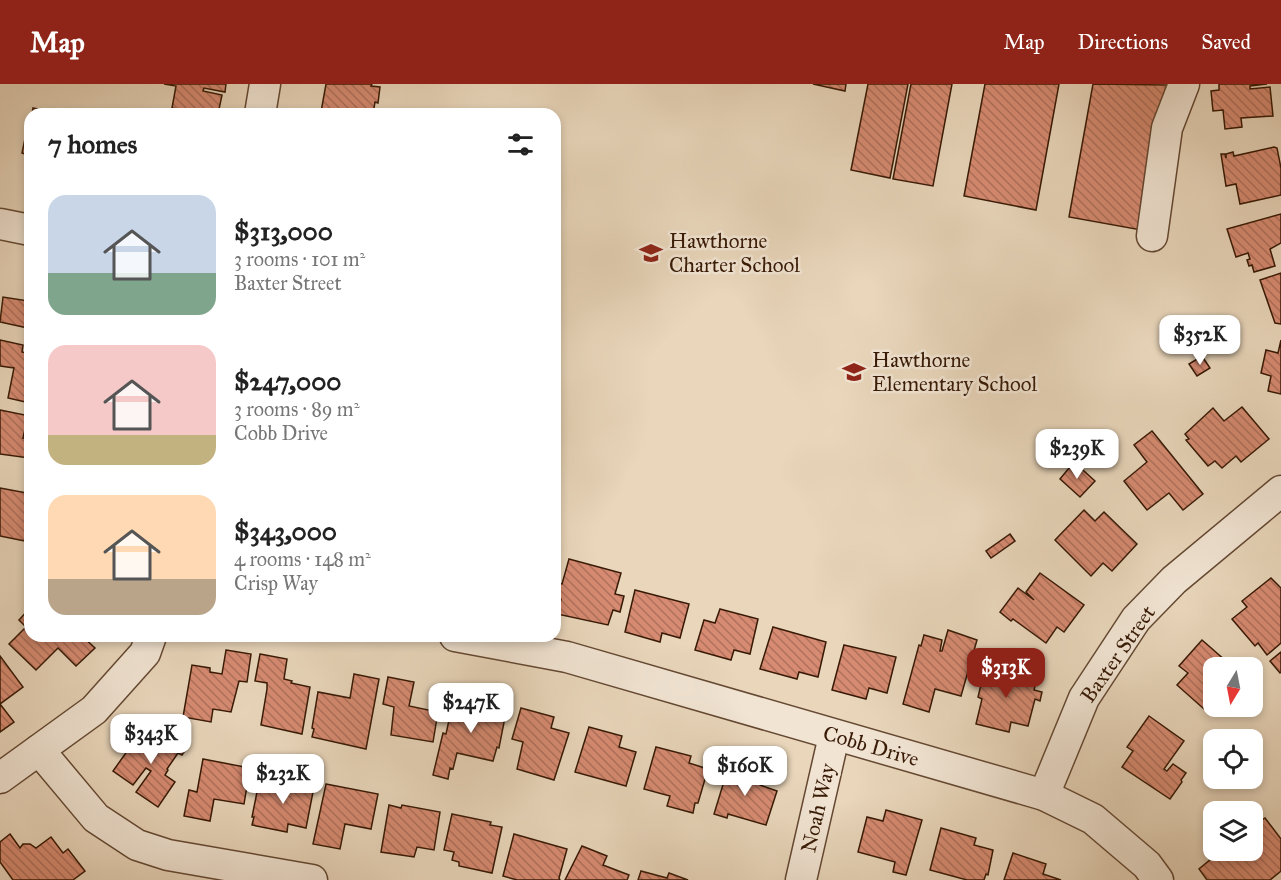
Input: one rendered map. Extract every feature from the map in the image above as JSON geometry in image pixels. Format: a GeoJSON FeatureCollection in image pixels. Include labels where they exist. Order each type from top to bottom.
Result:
{"type":"FeatureCollection","features":[{"type":"Feature","properties":{"kind":"street"},"geometry":{"type":"LineString","coordinates":[[261,108],[265,84]]}},
{"type":"Feature","properties":{"kind":"street"},"geometry":{"type":"LineString","coordinates":[[1152,236],[1167,128],[1184,84]]}},
{"type":"Feature","properties":{"kind":"street"},"geometry":{"type":"LineString","coordinates":[[0,224],[24,229]]}},
{"type":"Feature","properties":{"kind":"street","name":"Baxter Street"},"geometry":{"type":"LineString","coordinates":[[1044,795],[1084,698],[1136,619],[1174,580],[1281,491]]}},
{"type":"Feature","properties":{"kind":"street"},"geometry":{"type":"LineString","coordinates":[[0,778],[94,710],[145,653],[149,642]]}},
{"type":"Feature","properties":{"kind":"street","name":"Cobb Drive"},"geometry":{"type":"LineString","coordinates":[[486,642],[567,657],[1044,795],[1093,819],[1147,865],[1158,880]]}},
{"type":"Feature","properties":{"kind":"street","name":"Noah Way"},"geometry":{"type":"LineString","coordinates":[[801,880],[834,736]]}},
{"type":"Feature","properties":{"kind":"street"},"geometry":{"type":"LineString","coordinates":[[39,750],[96,818],[137,845],[168,855],[312,880]]}},
{"type":"Feature","properties":{"kind":"building"},"geometry":{"type":"Polygon","coordinates":[[[164,84],[226,84],[225,92],[204,88],[203,91],[222,95],[219,108],[172,108],[176,86],[164,84]]]}},
{"type":"Feature","properties":{"kind":"building"},"geometry":{"type":"Polygon","coordinates":[[[326,84],[372,84],[371,86],[380,87],[378,103],[375,102],[374,108],[322,108],[326,84]]]}},
{"type":"Feature","properties":{"kind":"building"},"geometry":{"type":"Polygon","coordinates":[[[813,84],[846,84],[845,91],[813,84]]]}},
{"type":"Feature","properties":{"kind":"building"},"geometry":{"type":"Polygon","coordinates":[[[868,84],[908,84],[890,178],[851,170],[868,84]]]}},
{"type":"Feature","properties":{"kind":"building"},"geometry":{"type":"Polygon","coordinates":[[[911,84],[952,84],[933,186],[893,179],[911,84]]]}},
{"type":"Feature","properties":{"kind":"building"},"geometry":{"type":"Polygon","coordinates":[[[985,84],[1059,84],[1036,210],[964,196],[985,84]]]}},
{"type":"Feature","properties":{"kind":"building"},"geometry":{"type":"Polygon","coordinates":[[[1093,84],[1168,85],[1141,230],[1069,217],[1093,84]]]}},
{"type":"Feature","properties":{"kind":"building"},"geometry":{"type":"Polygon","coordinates":[[[1219,84],[1267,84],[1250,86],[1250,89],[1270,87],[1273,116],[1241,118],[1242,127],[1225,129],[1223,110],[1213,111],[1211,91],[1219,90],[1219,84]]]}},
{"type":"Feature","properties":{"kind":"building"},"geometry":{"type":"Polygon","coordinates":[[[1277,148],[1281,168],[1281,195],[1240,204],[1236,184],[1226,186],[1221,154],[1225,154],[1226,158],[1226,154],[1233,152],[1234,156],[1277,148]]]}},
{"type":"Feature","properties":{"kind":"building"},"geometry":{"type":"Polygon","coordinates":[[[1281,214],[1281,243],[1270,249],[1275,266],[1254,272],[1247,260],[1250,259],[1248,253],[1236,257],[1227,229],[1281,214]]]}},
{"type":"Feature","properties":{"kind":"building"},"geometry":{"type":"Polygon","coordinates":[[[1281,273],[1281,324],[1275,323],[1260,280],[1281,273]]]}},
{"type":"Feature","properties":{"kind":"building"},"geometry":{"type":"Polygon","coordinates":[[[3,297],[24,300],[24,327],[0,322],[3,297]]]}},
{"type":"Feature","properties":{"kind":"building"},"geometry":{"type":"Polygon","coordinates":[[[0,340],[23,345],[24,402],[8,398],[14,368],[0,366],[0,340]]]}},
{"type":"Feature","properties":{"kind":"building"},"geometry":{"type":"Polygon","coordinates":[[[1281,340],[1281,394],[1268,391],[1271,376],[1261,373],[1266,350],[1278,353],[1281,340]]]}},
{"type":"Feature","properties":{"kind":"building"},"geometry":{"type":"Polygon","coordinates":[[[1202,356],[1210,368],[1197,376],[1189,364],[1202,356]]]}},
{"type":"Feature","properties":{"kind":"building"},"geometry":{"type":"Polygon","coordinates":[[[1242,407],[1269,439],[1241,462],[1236,456],[1222,468],[1215,461],[1208,466],[1186,440],[1189,439],[1185,434],[1213,408],[1224,421],[1242,407]]]}},
{"type":"Feature","properties":{"kind":"building"},"geometry":{"type":"Polygon","coordinates":[[[0,410],[24,415],[24,457],[0,454],[0,410]]]}},
{"type":"Feature","properties":{"kind":"building"},"geometry":{"type":"Polygon","coordinates":[[[1152,431],[1203,494],[1183,510],[1169,493],[1147,510],[1124,481],[1147,462],[1134,445],[1152,431]]]}},
{"type":"Feature","properties":{"kind":"building"},"geometry":{"type":"Polygon","coordinates":[[[1096,435],[1107,447],[1092,460],[1082,449],[1096,435]]]}},
{"type":"Feature","properties":{"kind":"building"},"geometry":{"type":"Polygon","coordinates":[[[1074,462],[1095,481],[1080,497],[1060,479],[1074,462]]]}},
{"type":"Feature","properties":{"kind":"building"},"geometry":{"type":"Polygon","coordinates":[[[0,488],[24,492],[24,541],[0,536],[0,488]]]}},
{"type":"Feature","properties":{"kind":"building"},"geometry":{"type":"Polygon","coordinates":[[[1084,510],[1095,521],[1104,512],[1137,544],[1112,571],[1103,563],[1091,576],[1055,540],[1084,510]]]}},
{"type":"Feature","properties":{"kind":"building"},"geometry":{"type":"Polygon","coordinates":[[[1010,534],[1015,541],[991,558],[986,551],[1010,534]]]}},
{"type":"Feature","properties":{"kind":"building"},"geometry":{"type":"Polygon","coordinates":[[[569,559],[621,573],[615,594],[624,596],[620,612],[613,610],[608,625],[561,615],[562,584],[569,559]]]}},
{"type":"Feature","properties":{"kind":"building"},"geometry":{"type":"Polygon","coordinates":[[[1040,573],[1084,605],[1064,632],[1057,627],[1046,643],[1000,612],[1018,588],[1034,600],[1026,592],[1040,573]]]}},
{"type":"Feature","properties":{"kind":"building"},"geometry":{"type":"Polygon","coordinates":[[[1271,578],[1281,588],[1281,643],[1267,655],[1258,643],[1255,646],[1232,619],[1247,607],[1242,601],[1271,578]]]}},
{"type":"Feature","properties":{"kind":"building"},"geometry":{"type":"Polygon","coordinates":[[[635,590],[689,604],[680,638],[662,633],[660,642],[625,632],[635,590]]]}},
{"type":"Feature","properties":{"kind":"building"},"geometry":{"type":"Polygon","coordinates":[[[720,609],[758,619],[750,654],[734,650],[731,660],[695,650],[704,620],[715,623],[720,609]]]}},
{"type":"Feature","properties":{"kind":"building"},"geometry":{"type":"Polygon","coordinates":[[[24,615],[24,625],[19,620],[24,615]]]}},
{"type":"Feature","properties":{"kind":"building"},"geometry":{"type":"Polygon","coordinates":[[[773,627],[826,642],[818,677],[799,672],[797,679],[760,669],[773,627]]]}},
{"type":"Feature","properties":{"kind":"building"},"geometry":{"type":"Polygon","coordinates":[[[24,629],[24,642],[88,642],[95,648],[76,666],[58,648],[36,670],[9,644],[24,629]]]}},
{"type":"Feature","properties":{"kind":"building"},"geometry":{"type":"Polygon","coordinates":[[[948,630],[977,640],[961,696],[935,689],[929,712],[903,704],[919,645],[921,646],[924,635],[942,640],[940,651],[942,651],[948,630]]]}},
{"type":"Feature","properties":{"kind":"building"},"geometry":{"type":"Polygon","coordinates":[[[1202,640],[1221,657],[1203,657],[1203,708],[1177,685],[1188,673],[1179,666],[1202,640]]]}},
{"type":"Feature","properties":{"kind":"building"},"geometry":{"type":"Polygon","coordinates":[[[844,645],[896,657],[887,693],[869,688],[866,699],[832,690],[844,645]]]}},
{"type":"Feature","properties":{"kind":"building"},"geometry":{"type":"Polygon","coordinates":[[[226,650],[251,654],[247,682],[239,681],[231,712],[213,709],[211,722],[183,717],[192,665],[210,668],[210,672],[222,674],[226,650]]]}},
{"type":"Feature","properties":{"kind":"building"},"geometry":{"type":"Polygon","coordinates":[[[1281,652],[1281,672],[1280,673],[1270,661],[1281,652]]]}},
{"type":"Feature","properties":{"kind":"building"},"geometry":{"type":"Polygon","coordinates":[[[260,654],[287,659],[284,679],[310,687],[302,734],[261,725],[267,683],[255,681],[260,654]]]}},
{"type":"Feature","properties":{"kind":"building"},"geometry":{"type":"Polygon","coordinates":[[[0,656],[23,687],[0,704],[0,656]]]}},
{"type":"Feature","properties":{"kind":"building"},"geometry":{"type":"Polygon","coordinates":[[[987,660],[1008,665],[1003,682],[1017,685],[1020,674],[1037,678],[1034,690],[1042,692],[1040,701],[1035,699],[1028,726],[1011,722],[1009,732],[976,724],[982,699],[978,697],[987,660]]]}},
{"type":"Feature","properties":{"kind":"building"},"geometry":{"type":"Polygon","coordinates":[[[354,674],[379,679],[366,749],[312,737],[318,692],[350,698],[354,674]]]}},
{"type":"Feature","properties":{"kind":"building"},"geometry":{"type":"Polygon","coordinates":[[[388,677],[414,682],[409,706],[438,712],[433,742],[391,735],[394,707],[383,704],[388,677]]]}},
{"type":"Feature","properties":{"kind":"building"},"geometry":{"type":"Polygon","coordinates":[[[473,699],[507,707],[499,748],[497,747],[493,761],[457,753],[448,779],[433,775],[453,702],[471,707],[473,699]]]}},
{"type":"Feature","properties":{"kind":"building"},"geometry":{"type":"Polygon","coordinates":[[[0,704],[14,722],[0,732],[0,704]]]}},
{"type":"Feature","properties":{"kind":"building"},"geometry":{"type":"Polygon","coordinates":[[[521,708],[554,717],[551,728],[569,733],[554,780],[517,769],[523,742],[512,739],[521,708]]]}},
{"type":"Feature","properties":{"kind":"building"},"geometry":{"type":"Polygon","coordinates":[[[1149,716],[1184,741],[1164,769],[1167,771],[1173,764],[1186,773],[1170,799],[1122,767],[1133,751],[1127,747],[1149,716]]]}},
{"type":"Feature","properties":{"kind":"building"},"geometry":{"type":"Polygon","coordinates":[[[589,727],[622,736],[619,747],[636,752],[626,786],[575,772],[589,727]]]}},
{"type":"Feature","properties":{"kind":"building"},"geometry":{"type":"Polygon","coordinates":[[[143,729],[164,743],[170,734],[188,746],[182,755],[178,753],[167,769],[165,775],[175,782],[158,807],[136,792],[151,771],[146,768],[133,785],[113,771],[143,729]]]}},
{"type":"Feature","properties":{"kind":"building"},"geometry":{"type":"Polygon","coordinates":[[[656,747],[691,756],[689,763],[708,769],[693,813],[667,806],[670,796],[644,789],[656,747]]]}},
{"type":"Feature","properties":{"kind":"building"},"geometry":{"type":"Polygon","coordinates":[[[203,759],[250,768],[244,804],[214,799],[210,821],[184,816],[189,790],[197,792],[203,759]]]}},
{"type":"Feature","properties":{"kind":"building"},"geometry":{"type":"Polygon","coordinates":[[[729,765],[762,775],[760,785],[777,791],[766,825],[728,814],[727,818],[714,814],[729,765]]]}},
{"type":"Feature","properties":{"kind":"building"},"geometry":{"type":"Polygon","coordinates":[[[299,778],[313,780],[306,828],[288,824],[287,832],[252,825],[259,782],[285,787],[286,780],[298,782],[299,778]]]}},
{"type":"Feature","properties":{"kind":"building"},"geometry":{"type":"Polygon","coordinates":[[[326,784],[378,794],[371,829],[345,824],[340,849],[313,844],[326,784]]]}},
{"type":"Feature","properties":{"kind":"building"},"geometry":{"type":"Polygon","coordinates":[[[389,805],[440,812],[434,850],[417,847],[414,857],[381,852],[389,805]]]}},
{"type":"Feature","properties":{"kind":"building"},"geometry":{"type":"Polygon","coordinates":[[[886,810],[922,820],[906,875],[893,872],[895,862],[858,852],[867,817],[883,821],[886,810]]]}},
{"type":"Feature","properties":{"kind":"building"},"geometry":{"type":"Polygon","coordinates":[[[452,814],[491,822],[490,825],[502,827],[492,873],[459,866],[459,862],[452,860],[454,852],[444,850],[452,814]]]}},
{"type":"Feature","properties":{"kind":"building"},"geometry":{"type":"Polygon","coordinates":[[[1265,818],[1281,839],[1281,871],[1270,880],[1207,880],[1199,869],[1209,861],[1263,861],[1263,819],[1265,818]]]}},
{"type":"Feature","properties":{"kind":"building"},"geometry":{"type":"Polygon","coordinates":[[[941,828],[976,838],[974,845],[993,850],[988,875],[986,874],[984,880],[967,880],[930,870],[941,828]]]}},
{"type":"Feature","properties":{"kind":"building"},"geometry":{"type":"Polygon","coordinates":[[[10,834],[20,848],[23,844],[30,844],[36,848],[51,837],[63,853],[68,849],[85,871],[73,880],[13,880],[0,862],[0,842],[10,834]]]}},
{"type":"Feature","properties":{"kind":"building"},"geometry":{"type":"Polygon","coordinates":[[[514,834],[567,849],[560,880],[517,880],[503,876],[514,834]]]}},
{"type":"Feature","properties":{"kind":"building"},"geometry":{"type":"Polygon","coordinates":[[[582,846],[607,856],[603,865],[629,875],[627,880],[565,880],[582,846]]]}},
{"type":"Feature","properties":{"kind":"building"},"geometry":{"type":"Polygon","coordinates":[[[1013,853],[1046,864],[1043,874],[1061,880],[1004,880],[1013,853]]]}},
{"type":"Feature","properties":{"kind":"building"},"geometry":{"type":"Polygon","coordinates":[[[641,871],[667,878],[669,873],[688,880],[638,880],[641,871]]]}},
{"type":"Feature","properties":{"kind":"place","name":"Hawthorne Charter School"},"geometry":{"type":"Point","coordinates":[651,253]}},
{"type":"Feature","properties":{"kind":"place","name":"Hawthorne Elementary School"},"geometry":{"type":"Point","coordinates":[854,372]}}]}
